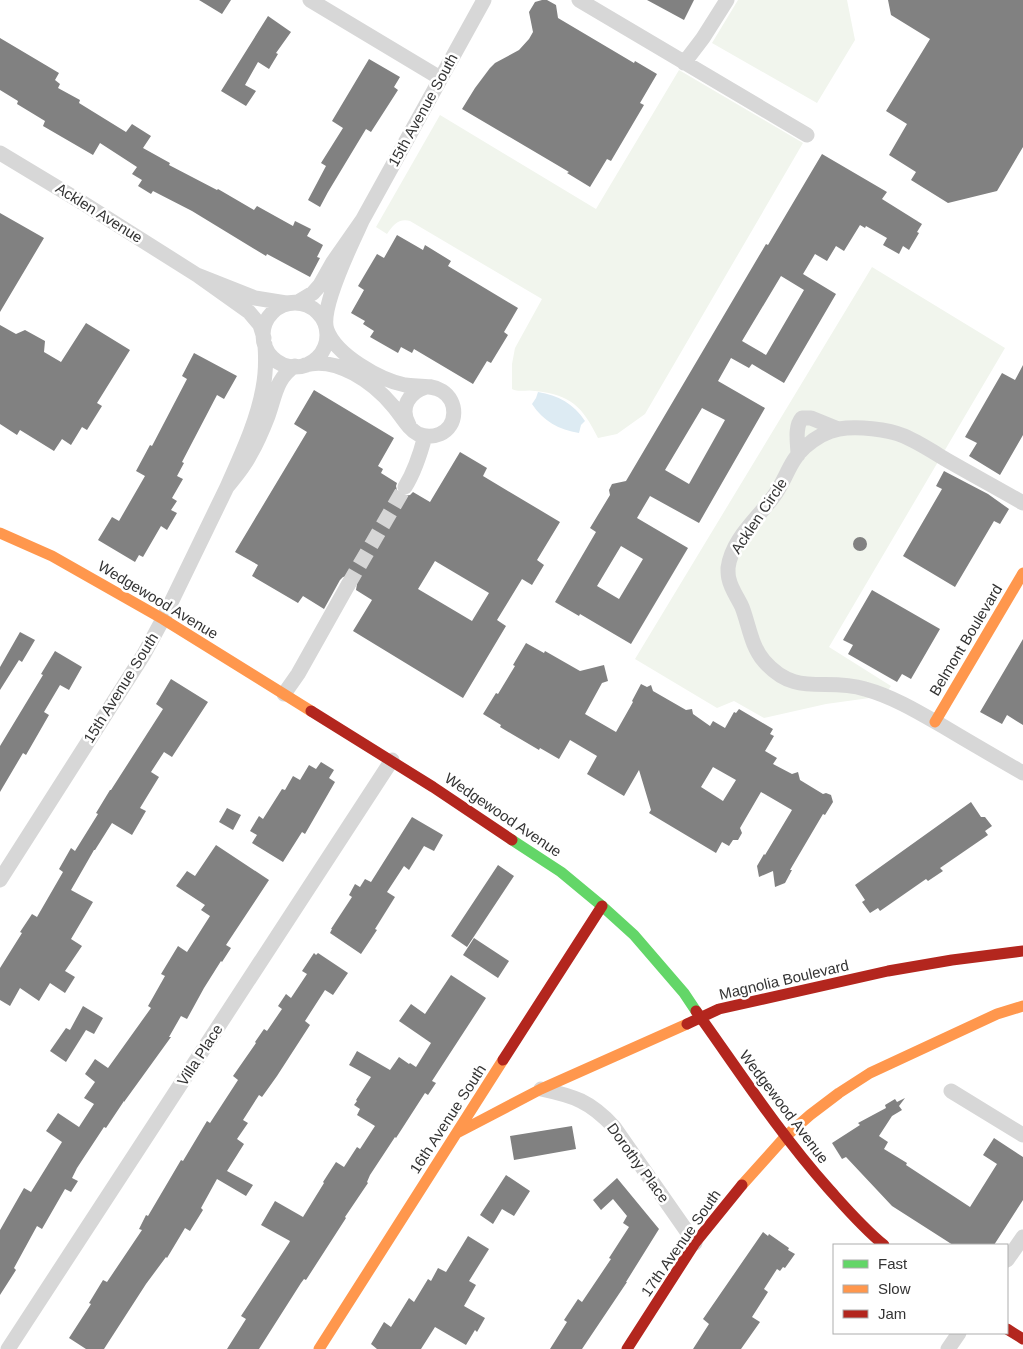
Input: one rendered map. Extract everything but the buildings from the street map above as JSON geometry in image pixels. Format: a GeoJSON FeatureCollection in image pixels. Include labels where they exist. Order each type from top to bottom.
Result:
{"type":"FeatureCollection","features":[{"type":"Feature","properties":{"kind":"main road","name":"Wedgewood Avenue"},"geometry":{"type":"LineString","coordinates":[[0,533],[52,556],[163,620],[392,760],[561,872],[634,935],[660,964],[684,993],[785,1137],[816,1176],[867,1231],[883,1244]]}},
{"type":"Feature","properties":{"kind":"main road","name":"Belmont Boulevard"},"geometry":{"type":"LineString","coordinates":[[935,722],[1023,574]]}},
{"type":"Feature","properties":{"kind":"main road","name":"16th Avenue South"},"geometry":{"type":"LineString","coordinates":[[319,1349],[602,906]]}},
{"type":"Feature","properties":{"kind":"main road","name":"Magnolia Boulevard"},"geometry":{"type":"LineString","coordinates":[[456,1133],[540,1089],[719,1009],[888,971],[952,960],[1023,951]]}},
{"type":"Feature","properties":{"kind":"main road"},"geometry":{"type":"LineString","coordinates":[[785,1137],[839,1093],[870,1073],[997,1014],[1023,1006]]}},
{"type":"Feature","properties":{"kind":"main road","name":"17th Avenue South"},"geometry":{"type":"LineString","coordinates":[[627,1349],[695,1243],[733,1194],[785,1137]]}},
{"type":"Feature","properties":{"kind":"main road"},"geometry":{"type":"LineString","coordinates":[[1008,1330],[1023,1339]]}},
{"type":"Feature","properties":{"kind":"street"},"geometry":{"type":"LineString","coordinates":[[310,0],[440,78]]}},
{"type":"Feature","properties":{"kind":"street","name":"15th Avenue South"},"geometry":{"type":"LineString","coordinates":[[326,328],[331,294],[344,259],[363,219],[484,0]]}},
{"type":"Feature","properties":{"kind":"street"},"geometry":{"type":"LineString","coordinates":[[579,0],[807,135]]}},
{"type":"Feature","properties":{"kind":"street"},"geometry":{"type":"LineString","coordinates":[[684,62],[703,38],[727,0]]}},
{"type":"Feature","properties":{"kind":"street","name":"Acklen Avenue"},"geometry":{"type":"LineString","coordinates":[[0,153],[84,203],[197,275],[249,312],[260,325],[264,341]]}},
{"type":"Feature","properties":{"kind":"street","name":"15th Avenue South"},"geometry":{"type":"LineString","coordinates":[[293,303],[307,297],[317,289],[363,219]]}},
{"type":"Feature","properties":{"kind":"street","name":"Acklen Avenue"},"geometry":{"type":"LineString","coordinates":[[197,275],[255,298],[293,303]]}},
{"type":"Feature","properties":{"kind":"street"},"geometry":{"type":"LineString","coordinates":[[410,427],[404,412],[409,398],[418,390],[427,387],[433,388],[439,389],[448,395],[454,407],[454,416],[451,424],[446,430],[430,437],[418,434],[410,427],[382,393],[346,370],[320,362],[300,366],[286,365],[275,359],[268,351],[264,341],[265,325],[272,313],[288,304],[306,305],[316,311],[322,318],[326,328],[345,354],[379,375],[404,385],[433,388]]}},
{"type":"Feature","properties":{"kind":"street"},"geometry":{"type":"LineString","coordinates":[[300,366],[311,362],[321,354],[326,344],[326,328]]}},
{"type":"Feature","properties":{"kind":"street","name":"15th Avenue South"},"geometry":{"type":"LineString","coordinates":[[0,880],[144,654],[163,620],[227,487],[253,426],[265,376],[264,341]]}},
{"type":"Feature","properties":{"kind":"street","name":"15th Avenue South"},"geometry":{"type":"LineString","coordinates":[[227,487],[250,456],[268,416],[280,381],[285,373],[300,366]]}},
{"type":"Feature","properties":{"kind":"street"},"geometry":{"type":"LineString","coordinates":[[798,455],[797,431],[798,423],[802,418],[811,418],[838,429]]}},
{"type":"Feature","properties":{"kind":"street","name":"Acklen Circle"},"geometry":{"type":"LineString","coordinates":[[935,722],[914,710],[864,689],[834,684],[802,684],[789,681],[775,672],[762,660],[754,645],[742,608],[730,582],[728,572],[734,550],[743,533],[775,495],[798,455],[811,442],[830,431],[838,429],[876,429],[905,436],[1023,503]]}},
{"type":"Feature","properties":{"kind":"street"},"geometry":{"type":"LineString","coordinates":[[405,487],[417,463],[425,436]]}},
{"type":"Feature","properties":{"kind":"street"},"geometry":{"type":"LineString","coordinates":[[284,694],[298,674],[348,585]]}},
{"type":"Feature","properties":{"kind":"street"},"geometry":{"type":"LineString","coordinates":[[935,722],[1023,773]]}},
{"type":"Feature","properties":{"kind":"street","name":"Villa Place"},"geometry":{"type":"LineString","coordinates":[[8,1349],[392,760]]}},
{"type":"Feature","properties":{"kind":"street","name":"Dorothy Place"},"geometry":{"type":"LineString","coordinates":[[540,1089],[565,1094],[578,1099],[607,1119],[695,1243]]}},
{"type":"Feature","properties":{"kind":"street"},"geometry":{"type":"LineString","coordinates":[[951,1091],[1023,1136]]}},
{"type":"Feature","properties":{"kind":"street"},"geometry":{"type":"LineString","coordinates":[[1008,1259],[1023,1237]]}},
{"type":"Feature","properties":{"kind":"street"},"geometry":{"type":"LineString","coordinates":[[948,1349],[958,1334]]}},
{"type":"Feature","properties":{"kind":"shaded area"},"geometry":{"type":"Polygon","coordinates":[[[738,0],[847,0],[855,40],[817,103],[712,43],[738,0]]]}},
{"type":"Feature","properties":{"kind":"shaded area"},"geometry":{"type":"Polygon","coordinates":[[[679,70],[803,143],[645,414],[617,434],[598,438],[581,410],[567,399],[547,393],[512,389],[512,364],[515,348],[542,299],[410,221],[406,220],[397,223],[387,234],[376,227],[440,115],[596,209],[679,70]]]}},
{"type":"Feature","properties":{"kind":"shaded area"},"geometry":{"type":"Polygon","coordinates":[[[872,267],[1005,348],[829,647],[891,686],[884,696],[826,704],[764,718],[734,701],[717,708],[635,659],[872,267]]]}},
{"type":"Feature","properties":{"kind":"shaded area"},"geometry":{"type":"Polygon","coordinates":[[[538,392],[552,395],[565,401],[581,415],[585,421],[581,425],[579,433],[565,430],[552,424],[536,410],[532,404],[538,392]]]}},
{"type":"Feature","properties":{"kind":"tunnel"},"geometry":{"type":"LineString","coordinates":[[348,585],[405,487]]}},
{"type":"Feature","properties":{"kind":"traffic: fast"},"geometry":{"type":"LineString","coordinates":[[512,840],[561,872],[634,935],[684,993],[696,1011]]}},
{"type":"Feature","properties":{"kind":"traffic: slow"},"geometry":{"type":"LineString","coordinates":[[0,533],[52,556],[163,619],[311,711]]}},
{"type":"Feature","properties":{"kind":"traffic: slow"},"geometry":{"type":"LineString","coordinates":[[935,722],[1023,573]]}},
{"type":"Feature","properties":{"kind":"traffic: slow"},"geometry":{"type":"LineString","coordinates":[[742,1185],[785,1137],[810,1115],[870,1073],[997,1014],[1023,1006]]}},
{"type":"Feature","properties":{"kind":"traffic: slow"},"geometry":{"type":"LineString","coordinates":[[457,1133],[541,1089],[687,1024]]}},
{"type":"Feature","properties":{"kind":"traffic: slow"},"geometry":{"type":"LineString","coordinates":[[319,1349],[503,1060]]}},
{"type":"Feature","properties":{"kind":"traffic: jam"},"geometry":{"type":"LineString","coordinates":[[311,711],[433,787],[512,840]]}},
{"type":"Feature","properties":{"kind":"traffic: jam"},"geometry":{"type":"LineString","coordinates":[[503,1060],[602,906]]}},
{"type":"Feature","properties":{"kind":"traffic: jam"},"geometry":{"type":"LineString","coordinates":[[687,1024],[719,1009],[888,971],[952,960],[1023,951]]}},
{"type":"Feature","properties":{"kind":"traffic: jam"},"geometry":{"type":"LineString","coordinates":[[696,1011],[793,1146],[848,1210],[883,1244]]}},
{"type":"Feature","properties":{"kind":"traffic: jam"},"geometry":{"type":"LineString","coordinates":[[627,1349],[695,1243],[742,1185]]}},
{"type":"Feature","properties":{"kind":"traffic: jam"},"geometry":{"type":"LineString","coordinates":[[1008,1330],[1023,1339]]}}]}
